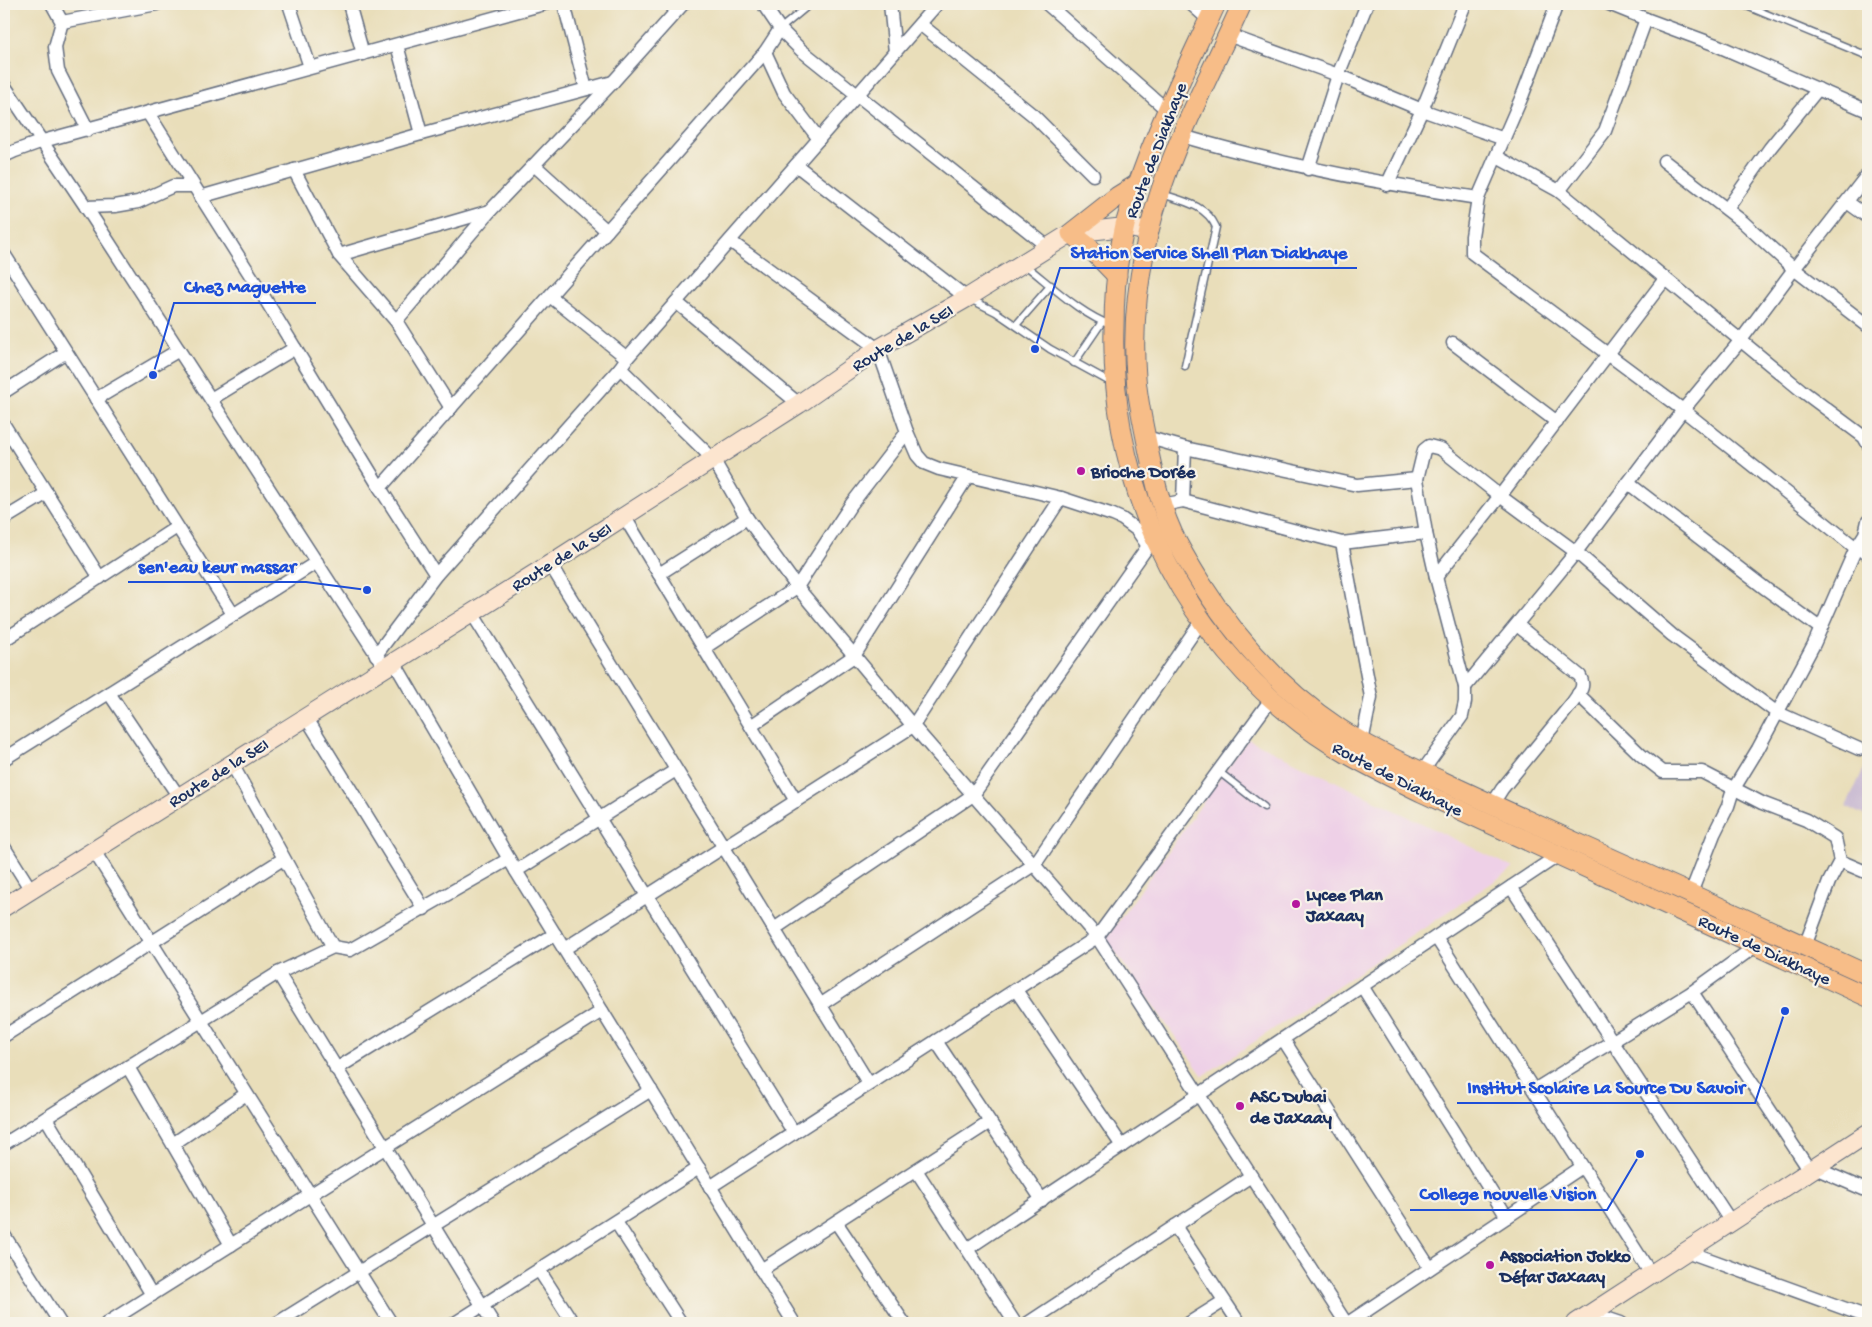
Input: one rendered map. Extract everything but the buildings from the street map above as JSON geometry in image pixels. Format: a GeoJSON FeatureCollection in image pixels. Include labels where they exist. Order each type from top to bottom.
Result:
{"type":"FeatureCollection","features":[{"type":"Feature","properties":{"kind":"main road","name":"Route de Diakhaye"},"geometry":{"type":"LineString","coordinates":[[1242,4],[1182,136],[1159,193],[1140,278],[1135,350],[1136,374],[1146,437],[1162,505],[1173,534],[1185,557],[1215,605],[1246,646],[1280,681],[1314,710],[1362,742],[1492,805],[1691,893],[1868,975]]}},
{"type":"Feature","properties":{"kind":"main road","name":"Route de Diakhaye"},"geometry":{"type":"LineString","coordinates":[[1213,12],[1168,111],[1139,183],[1125,227],[1108,324],[1117,406],[1125,453],[1152,544],[1189,602],[1244,671],[1272,698],[1318,736],[1353,758],[1420,792],[1868,997]]}},
{"type":"Feature","properties":{"kind":"main road"},"geometry":{"type":"LineString","coordinates":[[1116,276],[1089,247],[1071,233],[1118,196],[1139,183]]}},
{"type":"Feature","properties":{"kind":"street"},"geometry":{"type":"LineString","coordinates":[[52,4],[62,22],[55,47],[58,71],[88,130]]}},
{"type":"Feature","properties":{"kind":"street"},"geometry":{"type":"LineString","coordinates":[[62,22],[157,4]]}},
{"type":"Feature","properties":{"kind":"street"},"geometry":{"type":"LineString","coordinates":[[290,4],[310,67]]}},
{"type":"Feature","properties":{"kind":"street"},"geometry":{"type":"LineString","coordinates":[[349,4],[363,54]]}},
{"type":"Feature","properties":{"kind":"street"},"geometry":{"type":"LineString","coordinates":[[4,156],[43,141],[544,4]]}},
{"type":"Feature","properties":{"kind":"street"},"geometry":{"type":"LineString","coordinates":[[564,4],[586,89]]}},
{"type":"Feature","properties":{"kind":"street"},"geometry":{"type":"LineString","coordinates":[[396,322],[490,211],[613,82],[683,4]]}},
{"type":"Feature","properties":{"kind":"street"},"geometry":{"type":"LineString","coordinates":[[763,4],[780,29],[801,50],[1048,247]]}},
{"type":"Feature","properties":{"kind":"street"},"geometry":{"type":"LineString","coordinates":[[890,4],[895,52]]}},
{"type":"Feature","properties":{"kind":"street"},"geometry":{"type":"LineString","coordinates":[[385,662],[436,575],[937,4]]}},
{"type":"Feature","properties":{"kind":"street"},"geometry":{"type":"LineString","coordinates":[[1047,4],[1168,111]]}},
{"type":"Feature","properties":{"kind":"street"},"geometry":{"type":"LineString","coordinates":[[1191,4],[1213,12]]}},
{"type":"Feature","properties":{"kind":"street"},"geometry":{"type":"LineString","coordinates":[[1308,169],[1338,75],[1366,4]]}},
{"type":"Feature","properties":{"kind":"street"},"geometry":{"type":"LineString","coordinates":[[1387,185],[1422,110],[1465,4]]}},
{"type":"Feature","properties":{"kind":"street"},"geometry":{"type":"LineString","coordinates":[[1557,4],[1523,94],[1478,198],[1472,236],[1472,253],[1609,353],[1856,548],[1868,554]]}},
{"type":"Feature","properties":{"kind":"street"},"geometry":{"type":"LineString","coordinates":[[1609,4],[1716,45],[1868,111]]}},
{"type":"Feature","properties":{"kind":"street"},"geometry":{"type":"LineString","coordinates":[[1559,191],[1605,131],[1646,19]]}},
{"type":"Feature","properties":{"kind":"street"},"geometry":{"type":"LineString","coordinates":[[920,24],[1034,116],[1093,175]]}},
{"type":"Feature","properties":{"kind":"street"},"geometry":{"type":"LineString","coordinates":[[380,488],[765,52],[780,29]]}},
{"type":"Feature","properties":{"kind":"street"},"geometry":{"type":"LineString","coordinates":[[1228,35],[1338,75],[1422,110],[1504,139]]}},
{"type":"Feature","properties":{"kind":"street"},"geometry":{"type":"LineString","coordinates":[[397,45],[421,134]]}},
{"type":"Feature","properties":{"kind":"street"},"geometry":{"type":"LineString","coordinates":[[765,52],[784,93],[819,139]]}},
{"type":"Feature","properties":{"kind":"street"},"geometry":{"type":"LineString","coordinates":[[86,207],[115,206],[138,202],[173,186],[197,191],[294,170],[613,82]]}},
{"type":"Feature","properties":{"kind":"street"},"geometry":{"type":"LineString","coordinates":[[4,85],[31,128],[43,141],[317,562],[385,662],[509,859],[794,1323]]}},
{"type":"Feature","properties":{"kind":"street"},"geometry":{"type":"LineString","coordinates":[[1727,210],[1770,148],[1818,89]]}},
{"type":"Feature","properties":{"kind":"street"},"geometry":{"type":"LineString","coordinates":[[148,113],[436,575]]}},
{"type":"Feature","properties":{"kind":"street"},"geometry":{"type":"LineString","coordinates":[[1182,136],[1308,169],[1387,185],[1478,198]]}},
{"type":"Feature","properties":{"kind":"street"},"geometry":{"type":"LineString","coordinates":[[1497,157],[1559,191],[1801,390],[1864,437],[1868,444]]}},
{"type":"Feature","properties":{"kind":"street"},"geometry":{"type":"LineString","coordinates":[[1664,161],[1727,210],[1794,269],[1868,326]]}},
{"type":"Feature","properties":{"kind":"street"},"geometry":{"type":"LineString","coordinates":[[534,165],[607,231]]}},
{"type":"Feature","properties":{"kind":"street"},"geometry":{"type":"LineString","coordinates":[[796,165],[967,298]]}},
{"type":"Feature","properties":{"kind":"street"},"geometry":{"type":"LineString","coordinates":[[294,170],[339,255],[396,322],[451,408]]}},
{"type":"Feature","properties":{"kind":"street"},"geometry":{"type":"LineString","coordinates":[[1465,687],[1576,552],[1683,410],[1741,340],[1868,174]]}},
{"type":"Feature","properties":{"kind":"street"},"geometry":{"type":"LineString","coordinates":[[1847,202],[1868,217]]}},
{"type":"Feature","properties":{"kind":"street"},"geometry":{"type":"LineString","coordinates":[[339,255],[490,211]]}},
{"type":"Feature","properties":{"kind":"street","name":"Route de la SEI"},"geometry":{"type":"LineString","coordinates":[[4,907],[306,717],[385,662],[550,564],[799,404],[878,349],[967,298],[1071,233],[1125,227],[1149,232]]}},
{"type":"Feature","properties":{"kind":"street"},"geometry":{"type":"LineString","coordinates":[[730,241],[878,349],[907,432],[924,463],[939,469],[1061,498],[1122,519],[1152,544],[973,795],[774,929]]}},
{"type":"Feature","properties":{"kind":"street"},"geometry":{"type":"LineString","coordinates":[[4,254],[8,272],[66,352],[233,614]]}},
{"type":"Feature","properties":{"kind":"street"},"geometry":{"type":"LineString","coordinates":[[1436,577],[1665,279]]}},
{"type":"Feature","properties":{"kind":"street"},"geometry":{"type":"LineString","coordinates":[[550,296],[624,363],[713,459],[747,518],[797,588],[913,726],[1097,936],[1347,1323],[1582,1166]]}},
{"type":"Feature","properties":{"kind":"street"},"geometry":{"type":"LineString","coordinates":[[676,302],[799,404]]}},
{"type":"Feature","properties":{"kind":"street"},"geometry":{"type":"LineString","coordinates":[[1453,344],[1557,422]]}},
{"type":"Feature","properties":{"kind":"street"},"geometry":{"type":"LineString","coordinates":[[211,399],[295,348]]}},
{"type":"Feature","properties":{"kind":"street"},"geometry":{"type":"LineString","coordinates":[[96,399],[179,350]]}},
{"type":"Feature","properties":{"kind":"street"},"geometry":{"type":"LineString","coordinates":[[4,391],[66,352]]}},
{"type":"Feature","properties":{"kind":"street"},"geometry":{"type":"LineString","coordinates":[[4,425],[100,578]]}},
{"type":"Feature","properties":{"kind":"street"},"geometry":{"type":"LineString","coordinates":[[704,648],[797,588],[850,506],[907,432]]}},
{"type":"Feature","properties":{"kind":"street"},"geometry":{"type":"LineString","coordinates":[[1146,437],[1185,448],[1357,485],[1417,479]]}},
{"type":"Feature","properties":{"kind":"street"},"geometry":{"type":"LineString","coordinates":[[1422,772],[1462,716],[1465,702],[1465,687],[1436,577],[1417,479],[1425,447],[1433,446],[1441,449],[1500,496],[1576,552],[1672,635],[1776,712],[1859,749]]}},
{"type":"Feature","properties":{"kind":"street"},"geometry":{"type":"LineString","coordinates":[[1183,501],[1185,448]]}},
{"type":"Feature","properties":{"kind":"street"},"geometry":{"type":"LineString","coordinates":[[751,726],[854,656],[968,476]]}},
{"type":"Feature","properties":{"kind":"street"},"geometry":{"type":"LineString","coordinates":[[1628,483],[1766,590],[1820,628]]}},
{"type":"Feature","properties":{"kind":"street"},"geometry":{"type":"LineString","coordinates":[[4,519],[47,493]]}},
{"type":"Feature","properties":{"kind":"street"},"geometry":{"type":"LineString","coordinates":[[564,949],[913,726],[1061,498]]}},
{"type":"Feature","properties":{"kind":"street"},"geometry":{"type":"LineString","coordinates":[[1162,505],[1183,501],[1342,543],[1426,533]]}},
{"type":"Feature","properties":{"kind":"street"},"geometry":{"type":"LineString","coordinates":[[624,516],[796,801]]}},
{"type":"Feature","properties":{"kind":"street"},"geometry":{"type":"LineString","coordinates":[[659,574],[747,518]]}},
{"type":"Feature","properties":{"kind":"street"},"geometry":{"type":"LineString","coordinates":[[1691,893],[1733,790],[1814,644],[1856,548],[1865,534],[1868,520]]}},
{"type":"Feature","properties":{"kind":"street"},"geometry":{"type":"LineString","coordinates":[[4,640],[177,527]]}},
{"type":"Feature","properties":{"kind":"street"},"geometry":{"type":"LineString","coordinates":[[1342,543],[1370,697],[1362,742]]}},
{"type":"Feature","properties":{"kind":"street"},"geometry":{"type":"LineString","coordinates":[[4,759],[317,562]]}},
{"type":"Feature","properties":{"kind":"street"},"geometry":{"type":"LineString","coordinates":[[550,564],[869,1084]]}},
{"type":"Feature","properties":{"kind":"street"},"geometry":{"type":"LineString","coordinates":[[472,612],[794,1133]]}},
{"type":"Feature","properties":{"kind":"street"},"geometry":{"type":"LineString","coordinates":[[820,1005],[1035,864],[1202,620]]}},
{"type":"Feature","properties":{"kind":"street"},"geometry":{"type":"LineString","coordinates":[[1492,805],[1502,789],[1583,688],[1580,676],[1517,625]]}},
{"type":"Feature","properties":{"kind":"street"},"geometry":{"type":"LineString","coordinates":[[109,692],[179,797]]}},
{"type":"Feature","properties":{"kind":"street"},"geometry":{"type":"LineString","coordinates":[[1578,694],[1641,755],[1663,772],[1702,772],[1733,790],[1806,820],[1835,838],[1840,861],[1829,882],[1805,946]]}},
{"type":"Feature","properties":{"kind":"street"},"geometry":{"type":"LineString","coordinates":[[710,1187],[1097,936],[1272,698]]}},
{"type":"Feature","properties":{"kind":"street"},"geometry":{"type":"LineString","coordinates":[[306,717],[424,909]]}},
{"type":"Feature","properties":{"kind":"street"},"geometry":{"type":"LineString","coordinates":[[232,764],[332,947]]}},
{"type":"Feature","properties":{"kind":"street"},"geometry":{"type":"LineString","coordinates":[[516,871],[676,770]]}},
{"type":"Feature","properties":{"kind":"street"},"geometry":{"type":"LineString","coordinates":[[4,847],[31,890]]}},
{"type":"Feature","properties":{"kind":"street"},"geometry":{"type":"LineString","coordinates":[[94,851],[391,1323]]}},
{"type":"Feature","properties":{"kind":"street"},"geometry":{"type":"LineString","coordinates":[[967,1249],[1559,855]]}},
{"type":"Feature","properties":{"kind":"street"},"geometry":{"type":"LineString","coordinates":[[4,1036],[283,859]]}},
{"type":"Feature","properties":{"kind":"street"},"geometry":{"type":"LineString","coordinates":[[4,1143],[278,973],[332,947],[350,950],[509,859]]}},
{"type":"Feature","properties":{"kind":"street"},"geometry":{"type":"LineString","coordinates":[[1840,861],[1868,873]]}},
{"type":"Feature","properties":{"kind":"street"},"geometry":{"type":"LineString","coordinates":[[1510,887],[1731,1222]]}},
{"type":"Feature","properties":{"kind":"street"},"geometry":{"type":"LineString","coordinates":[[336,1069],[555,934]]}},
{"type":"Feature","properties":{"kind":"street"},"geometry":{"type":"LineString","coordinates":[[1436,937],[1651,1274]]}},
{"type":"Feature","properties":{"kind":"street"},"geometry":{"type":"LineString","coordinates":[[1534,1090],[1692,992],[1757,945]]}},
{"type":"Feature","properties":{"kind":"street"},"geometry":{"type":"LineString","coordinates":[[278,973],[493,1323]]}},
{"type":"Feature","properties":{"kind":"street"},"geometry":{"type":"LineString","coordinates":[[1362,986],[1507,1217]]}},
{"type":"Feature","properties":{"kind":"street"},"geometry":{"type":"LineString","coordinates":[[1016,990],[1122,1146]]}},
{"type":"Feature","properties":{"kind":"street"},"geometry":{"type":"LineString","coordinates":[[1692,992],[1812,1169],[1868,1191]]}},
{"type":"Feature","properties":{"kind":"street"},"geometry":{"type":"LineString","coordinates":[[112,1322],[602,1011]]}},
{"type":"Feature","properties":{"kind":"street"},"geometry":{"type":"LineString","coordinates":[[1283,1039],[1430,1268]]}},
{"type":"Feature","properties":{"kind":"street"},"geometry":{"type":"LineString","coordinates":[[936,1041],[1042,1200]]}},
{"type":"Feature","properties":{"kind":"street"},"geometry":{"type":"LineString","coordinates":[[128,1067],[231,1245]]}},
{"type":"Feature","properties":{"kind":"street"},"geometry":{"type":"LineString","coordinates":[[277,1323],[651,1090]]}},
{"type":"Feature","properties":{"kind":"street"},"geometry":{"type":"LineString","coordinates":[[172,1144],[246,1094]]}},
{"type":"Feature","properties":{"kind":"street"},"geometry":{"type":"LineString","coordinates":[[46,1118],[152,1295]]}},
{"type":"Feature","properties":{"kind":"street"},"geometry":{"type":"LineString","coordinates":[[761,1270],[990,1122]]}},
{"type":"Feature","properties":{"kind":"street"},"geometry":{"type":"LineString","coordinates":[[1576,1323],[1868,1133]]}},
{"type":"Feature","properties":{"kind":"street"},"geometry":{"type":"LineString","coordinates":[[455,1323],[470,1318],[483,1305],[699,1168]]}},
{"type":"Feature","properties":{"kind":"street"},"geometry":{"type":"LineString","coordinates":[[916,1170],[1015,1323]]}},
{"type":"Feature","properties":{"kind":"street"},"geometry":{"type":"LineString","coordinates":[[1028,1323],[1251,1176]]}},
{"type":"Feature","properties":{"kind":"street"},"geometry":{"type":"LineString","coordinates":[[616,1222],[681,1323]]}},
{"type":"Feature","properties":{"kind":"street"},"geometry":{"type":"LineString","coordinates":[[836,1222],[904,1323]]}},
{"type":"Feature","properties":{"kind":"street"},"geometry":{"type":"LineString","coordinates":[[1175,1226],[1239,1323]]}},
{"type":"Feature","properties":{"kind":"street"},"geometry":{"type":"LineString","coordinates":[[4,1235],[60,1323]]}},
{"type":"Feature","properties":{"kind":"street"},"geometry":{"type":"LineString","coordinates":[[1686,1251],[1868,1317]]}},
{"type":"Feature","properties":{"kind":"street"},"geometry":{"type":"LineString","coordinates":[[539,1270],[573,1323]]}},
{"type":"Feature","properties":{"kind":"street"},"geometry":{"type":"LineString","coordinates":[[1189,1323],[1224,1301]]}},
{"type":"Feature","properties":{"kind":"street"},"geometry":{"type":"LineString","coordinates":[[1591,1313],[1621,1323]]}},
{"type":"Feature","properties":{"kind":"lane"},"geometry":{"type":"LineString","coordinates":[[780,29],[810,4]]}},
{"type":"Feature","properties":{"kind":"lane"},"geometry":{"type":"LineString","coordinates":[[1742,4],[1868,56]]}},
{"type":"Feature","properties":{"kind":"lane"},"geometry":{"type":"LineString","coordinates":[[1159,193],[1198,206],[1213,219],[1216,227],[1185,366]]}},
{"type":"Feature","properties":{"kind":"lane"},"geometry":{"type":"LineString","coordinates":[[1022,263],[1077,306],[1108,324],[1074,363]]}},
{"type":"Feature","properties":{"kind":"lane"},"geometry":{"type":"LineString","coordinates":[[1016,325],[1051,285]]}},
{"type":"Feature","properties":{"kind":"lane"},"geometry":{"type":"LineString","coordinates":[[967,298],[996,312],[1074,363],[1115,385]]}},
{"type":"Feature","properties":{"kind":"lane"},"geometry":{"type":"LineString","coordinates":[[1218,771],[1264,807]]}},
{"type":"Feature","properties":{"kind":"shaded area","name":"Lycee Plan Jaxaay"},"geometry":{"type":"Polygon","coordinates":[[[1248,739],[1514,868],[1203,1076],[1106,939],[1248,739]]]}},
{"type":"Feature","properties":{"kind":"shaded area"},"geometry":{"type":"Polygon","coordinates":[[[1868,759],[1868,817],[1846,807],[1868,759]]]}},
{"type":"Feature","properties":{"kind":"place","name":"Station Service Shell Plan Diakhaye"},"geometry":{"type":"Point","coordinates":[1035,349]}},
{"type":"Feature","properties":{"kind":"place","name":"Chez Maguette"},"geometry":{"type":"Point","coordinates":[153,375]}},
{"type":"Feature","properties":{"kind":"place","name":"Brioche Dorée"},"geometry":{"type":"Point","coordinates":[1081,471]}},
{"type":"Feature","properties":{"kind":"place","name":"sen'eau keur massar"},"geometry":{"type":"Point","coordinates":[367,590]}},
{"type":"Feature","properties":{"kind":"place","name":"Lycee Plan Jaxaay"},"geometry":{"type":"Point","coordinates":[1296,904]}},
{"type":"Feature","properties":{"kind":"place","name":"Institut Scolaire La Source Du Savoir"},"geometry":{"type":"Point","coordinates":[1785,1011]}},
{"type":"Feature","properties":{"kind":"place","name":"ASC Dubai de Jaxaay"},"geometry":{"type":"Point","coordinates":[1240,1106]}},
{"type":"Feature","properties":{"kind":"place","name":"College nouvelle Vision"},"geometry":{"type":"Point","coordinates":[1640,1154]}},
{"type":"Feature","properties":{"kind":"place","name":"Association Jokko Défar Jaxaay"},"geometry":{"type":"Point","coordinates":[1490,1265]}}]}
